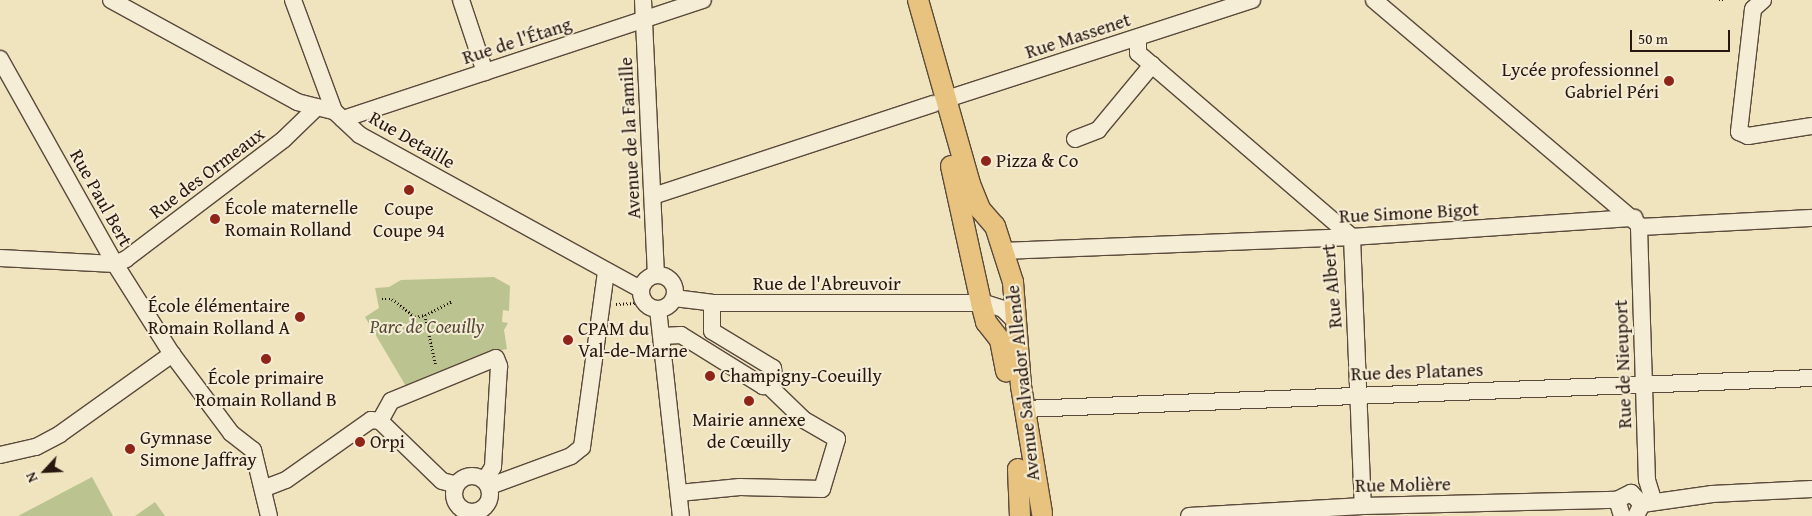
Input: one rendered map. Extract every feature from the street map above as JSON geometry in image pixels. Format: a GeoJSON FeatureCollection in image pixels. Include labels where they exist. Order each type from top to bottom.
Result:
{"type":"FeatureCollection","features":[{"type":"Feature","properties":{"kind":"main road","name":"Avenue Salvador Allende"},"geometry":{"type":"LineString","coordinates":[[906,0],[971,214],[981,303],[986,322],[1010,328]]}},
{"type":"Feature","properties":{"kind":"main road","name":"Avenue Salvador Allende"},"geometry":{"type":"LineString","coordinates":[[918,0],[938,102]]}},
{"type":"Feature","properties":{"kind":"main road","name":"Avenue Salvador Allende"},"geometry":{"type":"LineString","coordinates":[[971,214],[992,218],[1004,251],[1018,303],[1010,328],[1008,384],[1020,516]]}},
{"type":"Feature","properties":{"kind":"main road","name":"Avenue Salvador Allende"},"geometry":{"type":"LineString","coordinates":[[1010,328],[1042,515]]}},
{"type":"Feature","properties":{"kind":"street","name":"Rue Detaille"},"geometry":{"type":"LineString","coordinates":[[111,0],[297,102],[317,106],[339,115],[360,135],[606,272],[648,300]]}},
{"type":"Feature","properties":{"kind":"street"},"geometry":{"type":"LineString","coordinates":[[293,0],[339,115]]}},
{"type":"Feature","properties":{"kind":"street"},"geometry":{"type":"LineString","coordinates":[[461,0],[485,72]]}},
{"type":"Feature","properties":{"kind":"street","name":"Avenue de la Famille"},"geometry":{"type":"LineString","coordinates":[[643,0],[654,196],[656,275]]}},
{"type":"Feature","properties":{"kind":"street","name":"Rue de l'Étang"},"geometry":{"type":"LineString","coordinates":[[339,115],[485,72],[703,0]]}},
{"type":"Feature","properties":{"kind":"street","name":"Rue Massenet"},"geometry":{"type":"LineString","coordinates":[[654,196],[1252,0]]}},
{"type":"Feature","properties":{"kind":"street"},"geometry":{"type":"LineString","coordinates":[[1374,0],[1636,223]]}},
{"type":"Feature","properties":{"kind":"street"},"geometry":{"type":"LineString","coordinates":[[1763,0],[1752,9],[1739,132],[1748,136],[1812,126]]}},
{"type":"Feature","properties":{"kind":"street","name":"Rue Albert"},"geometry":{"type":"LineString","coordinates":[[1138,38],[1138,53],[1352,237],[1363,506]]}},
{"type":"Feature","properties":{"kind":"street","name":"Rue Paul Bert"},"geometry":{"type":"LineString","coordinates":[[0,59],[115,264],[172,354],[231,433],[253,450],[265,488],[269,516]]}},
{"type":"Feature","properties":{"kind":"street"},"geometry":{"type":"LineString","coordinates":[[1075,139],[1098,130],[1152,65]]}},
{"type":"Feature","properties":{"kind":"street","name":"Rue des Ormeaux"},"geometry":{"type":"LineString","coordinates":[[115,264],[284,140],[317,106]]}},
{"type":"Feature","properties":{"kind":"street","name":"Rue Simone Bigot"},"geometry":{"type":"LineString","coordinates":[[1004,251],[1636,223],[1812,218]]}},
{"type":"Feature","properties":{"kind":"street","name":"Rue de Nieuport"},"geometry":{"type":"LineString","coordinates":[[1636,223],[1647,480],[1644,506]]}},
{"type":"Feature","properties":{"kind":"street"},"geometry":{"type":"LineString","coordinates":[[0,258],[115,264]]}},
{"type":"Feature","properties":{"kind":"street"},"geometry":{"type":"LineString","coordinates":[[380,421],[442,480],[454,484],[476,477],[487,483],[580,451],[606,272]]}},
{"type":"Feature","properties":{"kind":"street"},"geometry":{"type":"LineString","coordinates":[[648,300],[674,298],[673,284],[656,275],[648,300],[662,336],[681,516]]}},
{"type":"Feature","properties":{"kind":"street","name":"Rue de l'Abreuvoir"},"geometry":{"type":"LineString","coordinates":[[674,298],[712,304],[981,303]]}},
{"type":"Feature","properties":{"kind":"street"},"geometry":{"type":"LineString","coordinates":[[662,336],[681,335],[763,386],[774,379],[773,368],[712,331],[712,304]]}},
{"type":"Feature","properties":{"kind":"street"},"geometry":{"type":"LineString","coordinates":[[0,455],[36,447],[60,434],[172,354]]}},
{"type":"Feature","properties":{"kind":"street"},"geometry":{"type":"LineString","coordinates":[[380,421],[391,401],[491,358],[499,361],[493,467],[487,483],[490,498],[466,513],[455,500],[454,484]]}},
{"type":"Feature","properties":{"kind":"street","name":"Rue des Platanes"},"geometry":{"type":"LineString","coordinates":[[1024,409],[1812,378]]}},
{"type":"Feature","properties":{"kind":"street"},"geometry":{"type":"LineString","coordinates":[[679,493],[740,487],[822,489],[837,439],[803,419],[767,384]]}},
{"type":"Feature","properties":{"kind":"street"},"geometry":{"type":"LineString","coordinates":[[265,488],[286,480],[360,424],[380,421]]}},
{"type":"Feature","properties":{"kind":"street"},"geometry":{"type":"LineString","coordinates":[[1644,506],[1811,492]]}},
{"type":"Feature","properties":{"kind":"street","name":"Rue Molière"},"geometry":{"type":"LineString","coordinates":[[1189,516],[1363,506],[1620,508],[1631,493],[1644,506]]}},
{"type":"Feature","properties":{"kind":"path"},"geometry":{"type":"LineString","coordinates":[[382,299],[392,298],[415,317],[425,315],[453,301]]}},
{"type":"Feature","properties":{"kind":"path"},"geometry":{"type":"LineString","coordinates":[[602,304],[648,300]]}},
{"type":"Feature","properties":{"kind":"path"},"geometry":{"type":"LineString","coordinates":[[425,315],[439,380]]}},
{"type":"Feature","properties":{"kind":"green space","name":"Parc de Coeuilly"},"geometry":{"type":"Polygon","coordinates":[[[494,277],[510,286],[509,311],[503,310],[502,322],[508,323],[504,330],[507,349],[483,354],[407,388],[365,317],[379,308],[375,288],[389,287],[401,280],[494,277]]]}},
{"type":"Feature","properties":{"kind":"green space"},"geometry":{"type":"Polygon","coordinates":[[[92,477],[113,516],[18,516],[92,477]]]}},
{"type":"Feature","properties":{"kind":"green space"},"geometry":{"type":"Polygon","coordinates":[[[155,502],[165,516],[135,516],[155,502]]]}},
{"type":"Feature","properties":{"kind":"place","name":"Lycée professionnel Gabriel Péri"},"geometry":{"type":"Point","coordinates":[1669,81]}},
{"type":"Feature","properties":{"kind":"place","name":"Pizza & Co"},"geometry":{"type":"Point","coordinates":[986,161]}},
{"type":"Feature","properties":{"kind":"place","name":"Coupe Coupe 94"},"geometry":{"type":"Point","coordinates":[409,190]}},
{"type":"Feature","properties":{"kind":"place","name":"École maternelle Romain Rolland"},"geometry":{"type":"Point","coordinates":[215,219]}},
{"type":"Feature","properties":{"kind":"place","name":"École élémentaire Romain Rolland A"},"geometry":{"type":"Point","coordinates":[300,317]}},
{"type":"Feature","properties":{"kind":"place","name":"CPAM du Val-de-Marne"},"geometry":{"type":"Point","coordinates":[568,340]}},
{"type":"Feature","properties":{"kind":"place","name":"École primaire Romain Rolland B"},"geometry":{"type":"Point","coordinates":[266,359]}},
{"type":"Feature","properties":{"kind":"place","name":"Champigny-Coeuilly"},"geometry":{"type":"Point","coordinates":[710,376]}},
{"type":"Feature","properties":{"kind":"place","name":"Mairie annexe de Cœuilly"},"geometry":{"type":"Point","coordinates":[749,401]}},
{"type":"Feature","properties":{"kind":"place","name":"Orpi"},"geometry":{"type":"Point","coordinates":[360,442]}},
{"type":"Feature","properties":{"kind":"place","name":"Gymnase Simone Jaffray"},"geometry":{"type":"Point","coordinates":[130,449]}}]}
